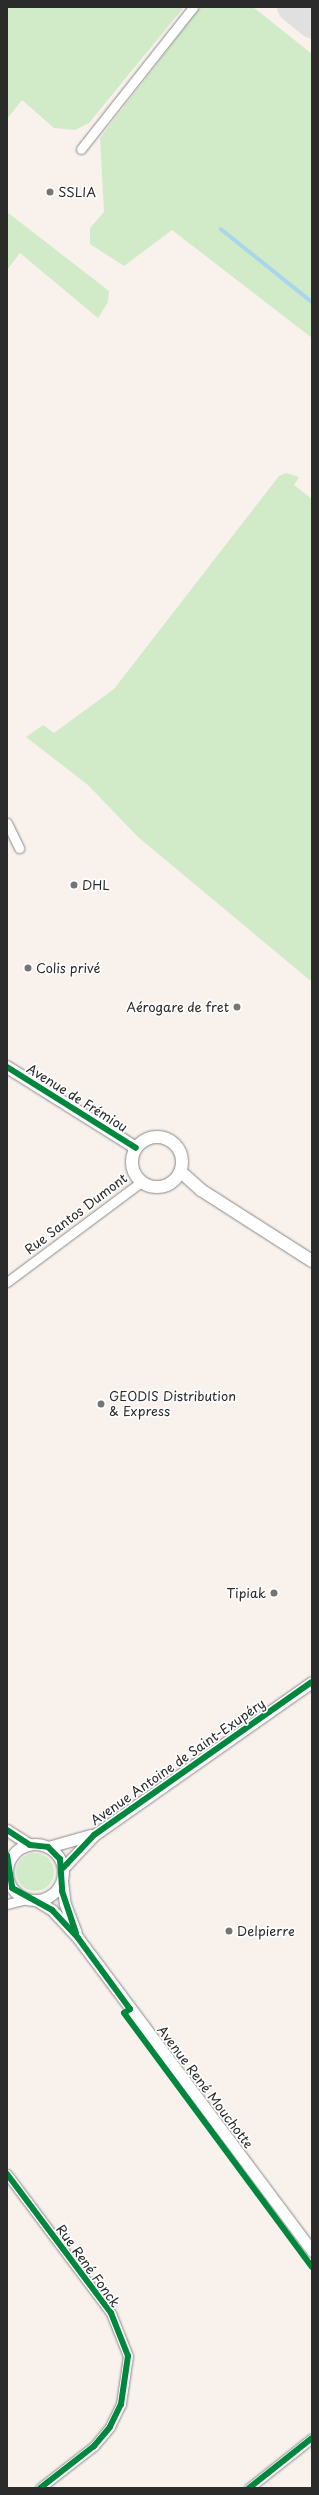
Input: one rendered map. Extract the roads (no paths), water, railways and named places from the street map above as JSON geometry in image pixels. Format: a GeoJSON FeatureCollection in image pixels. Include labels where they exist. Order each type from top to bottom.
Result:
{"type":"FeatureCollection","features":[{"type":"Feature","properties":{"kind":"main road","name":"Avenue de Frémiou"},"geometry":{"type":"LineString","coordinates":[[7,1067],[136,1148]]}},
{"type":"Feature","properties":{"kind":"main road"},"geometry":{"type":"LineString","coordinates":[[149,1138],[170,1140],[182,1156],[181,1172],[164,1187],[141,1182],[132,1162],[136,1148],[149,1138]]}},
{"type":"Feature","properties":{"kind":"main road"},"geometry":{"type":"LineString","coordinates":[[181,1172],[201,1190],[312,1261]]}},
{"type":"Feature","properties":{"kind":"street"},"geometry":{"type":"LineString","coordinates":[[80,149],[193,7]]}},
{"type":"Feature","properties":{"kind":"street"},"geometry":{"type":"LineString","coordinates":[[7,823],[19,848]]}},
{"type":"Feature","properties":{"kind":"street","name":"Rue Santos Dumont"},"geometry":{"type":"LineString","coordinates":[[7,1282],[141,1182]]}},
{"type":"Feature","properties":{"kind":"street","name":"Avenue Antoine de Saint-Exupéry"},"geometry":{"type":"LineString","coordinates":[[63,1868],[94,1834],[312,1682]]}},
{"type":"Feature","properties":{"kind":"street"},"geometry":{"type":"LineString","coordinates":[[7,1830],[30,1845],[48,1847],[55,1852],[63,1868],[62,1880],[54,1893],[32,1900],[7,1904]]}},
{"type":"Feature","properties":{"kind":"street","name":"Avenue Antoine de Saint-Exupéry"},"geometry":{"type":"LineString","coordinates":[[48,1847],[94,1834]]}},
{"type":"Feature","properties":{"kind":"street"},"geometry":{"type":"LineString","coordinates":[[30,1845],[22,1848],[8,1858],[7,1875],[12,1888],[32,1900]]}},
{"type":"Feature","properties":{"kind":"street","name":"Avenue René Mouchotte"},"geometry":{"type":"LineString","coordinates":[[62,1880],[65,1904],[78,1938]]}},
{"type":"Feature","properties":{"kind":"street","name":"Avenue René Mouchotte"},"geometry":{"type":"LineString","coordinates":[[32,1900],[52,1910],[78,1938],[312,2251]]}},
{"type":"Feature","properties":{"kind":"street","name":"Rue René Fonck"},"geometry":{"type":"LineString","coordinates":[[7,2174],[111,2313],[128,2356],[121,2404],[110,2427],[94,2446],[40,2488]]}},
{"type":"Feature","properties":{"kind":"street"},"geometry":{"type":"LineString","coordinates":[[249,2488],[312,2438]]}},
{"type":"Feature","properties":{"kind":"waterway"},"geometry":{"type":"LineString","coordinates":[[221,229],[312,302]]}},
{"type":"Feature","properties":{"kind":"place","name":"SSLIA"},"geometry":{"type":"Point","coordinates":[50,192]}},
{"type":"Feature","properties":{"kind":"place","name":"DHL"},"geometry":{"type":"Point","coordinates":[74,885]}},
{"type":"Feature","properties":{"kind":"place","name":"Colis privé"},"geometry":{"type":"Point","coordinates":[28,968]}},
{"type":"Feature","properties":{"kind":"place","name":"Aérogare de fret"},"geometry":{"type":"Point","coordinates":[237,1007]}},
{"type":"Feature","properties":{"kind":"place","name":"GEODIS Distribution & Express"},"geometry":{"type":"Point","coordinates":[101,1404]}},
{"type":"Feature","properties":{"kind":"place","name":"Tipiak"},"geometry":{"type":"Point","coordinates":[274,1593]}},
{"type":"Feature","properties":{"kind":"place","name":"Delpierre"},"geometry":{"type":"Point","coordinates":[229,1931]}}]}
